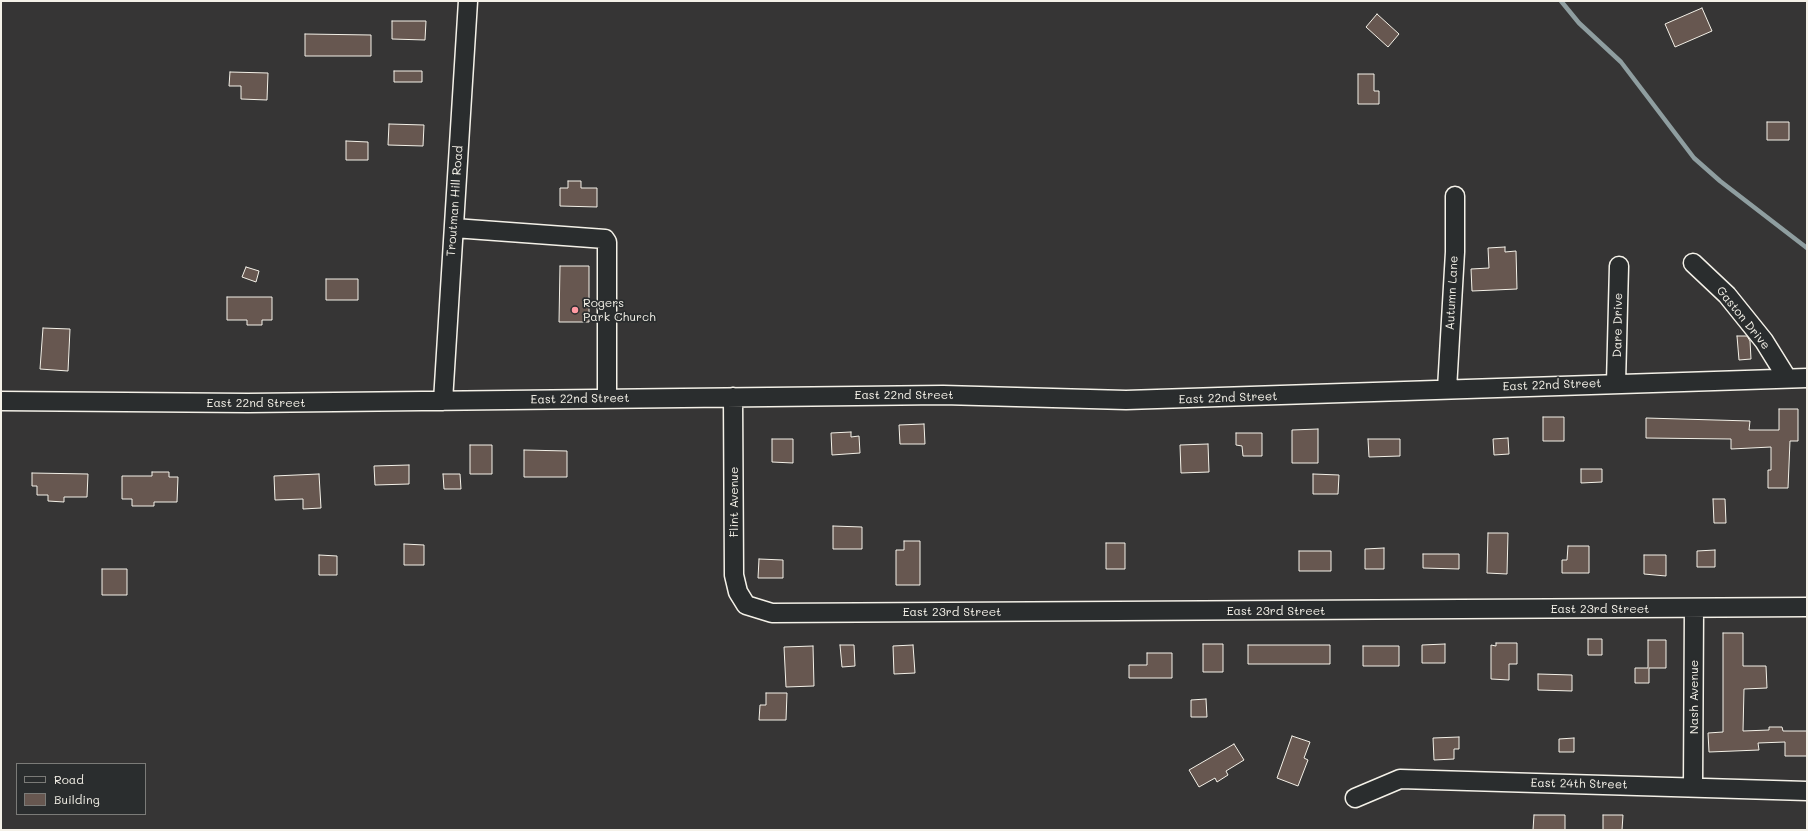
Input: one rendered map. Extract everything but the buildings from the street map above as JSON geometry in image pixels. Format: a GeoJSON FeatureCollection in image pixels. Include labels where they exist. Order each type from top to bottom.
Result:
{"type":"FeatureCollection","features":[{"type":"Feature","properties":{"kind":"street","name":"Troutman Hill Road"},"geometry":{"type":"LineString","coordinates":[[442,401],[468,1]]}},
{"type":"Feature","properties":{"kind":"street","name":"Autumn Lane"},"geometry":{"type":"LineString","coordinates":[[1447,389],[1454,252],[1455,196]]}},
{"type":"Feature","properties":{"kind":"street"},"geometry":{"type":"LineString","coordinates":[[454,228],[605,239],[608,242],[607,398]]}},
{"type":"Feature","properties":{"kind":"street","name":"Gaston Drive"},"geometry":{"type":"LineString","coordinates":[[1693,262],[1727,295],[1764,341],[1787,378]]}},
{"type":"Feature","properties":{"kind":"street","name":"Dare Drive"},"geometry":{"type":"LineString","coordinates":[[1616,383],[1619,266]]}},
{"type":"Feature","properties":{"kind":"street","name":"East 22nd Street"},"geometry":{"type":"LineString","coordinates":[[1,401],[248,403],[943,395],[1126,400],[1807,378]]}},
{"type":"Feature","properties":{"kind":"street","name":"Flint Avenue"},"geometry":{"type":"LineString","coordinates":[[733,397],[734,575],[738,592],[746,605]]}},
{"type":"Feature","properties":{"kind":"street","name":"East 23rd Street"},"geometry":{"type":"LineString","coordinates":[[746,605],[772,613],[1807,607]]}},
{"type":"Feature","properties":{"kind":"street","name":"Nash Avenue"},"geometry":{"type":"LineString","coordinates":[[1693,787],[1694,608]]}},
{"type":"Feature","properties":{"kind":"street","name":"East 24th Street"},"geometry":{"type":"LineString","coordinates":[[1355,798],[1400,779],[1807,791]]}},
{"type":"Feature","properties":{"kind":"waterway"},"geometry":{"type":"LineString","coordinates":[[1561,1],[1579,23],[1621,62],[1694,158],[1720,181],[1807,248]]}},
{"type":"Feature","properties":{"kind":"place","name":"Rogers Park Church"},"geometry":{"type":"Point","coordinates":[575,310]}}]}
